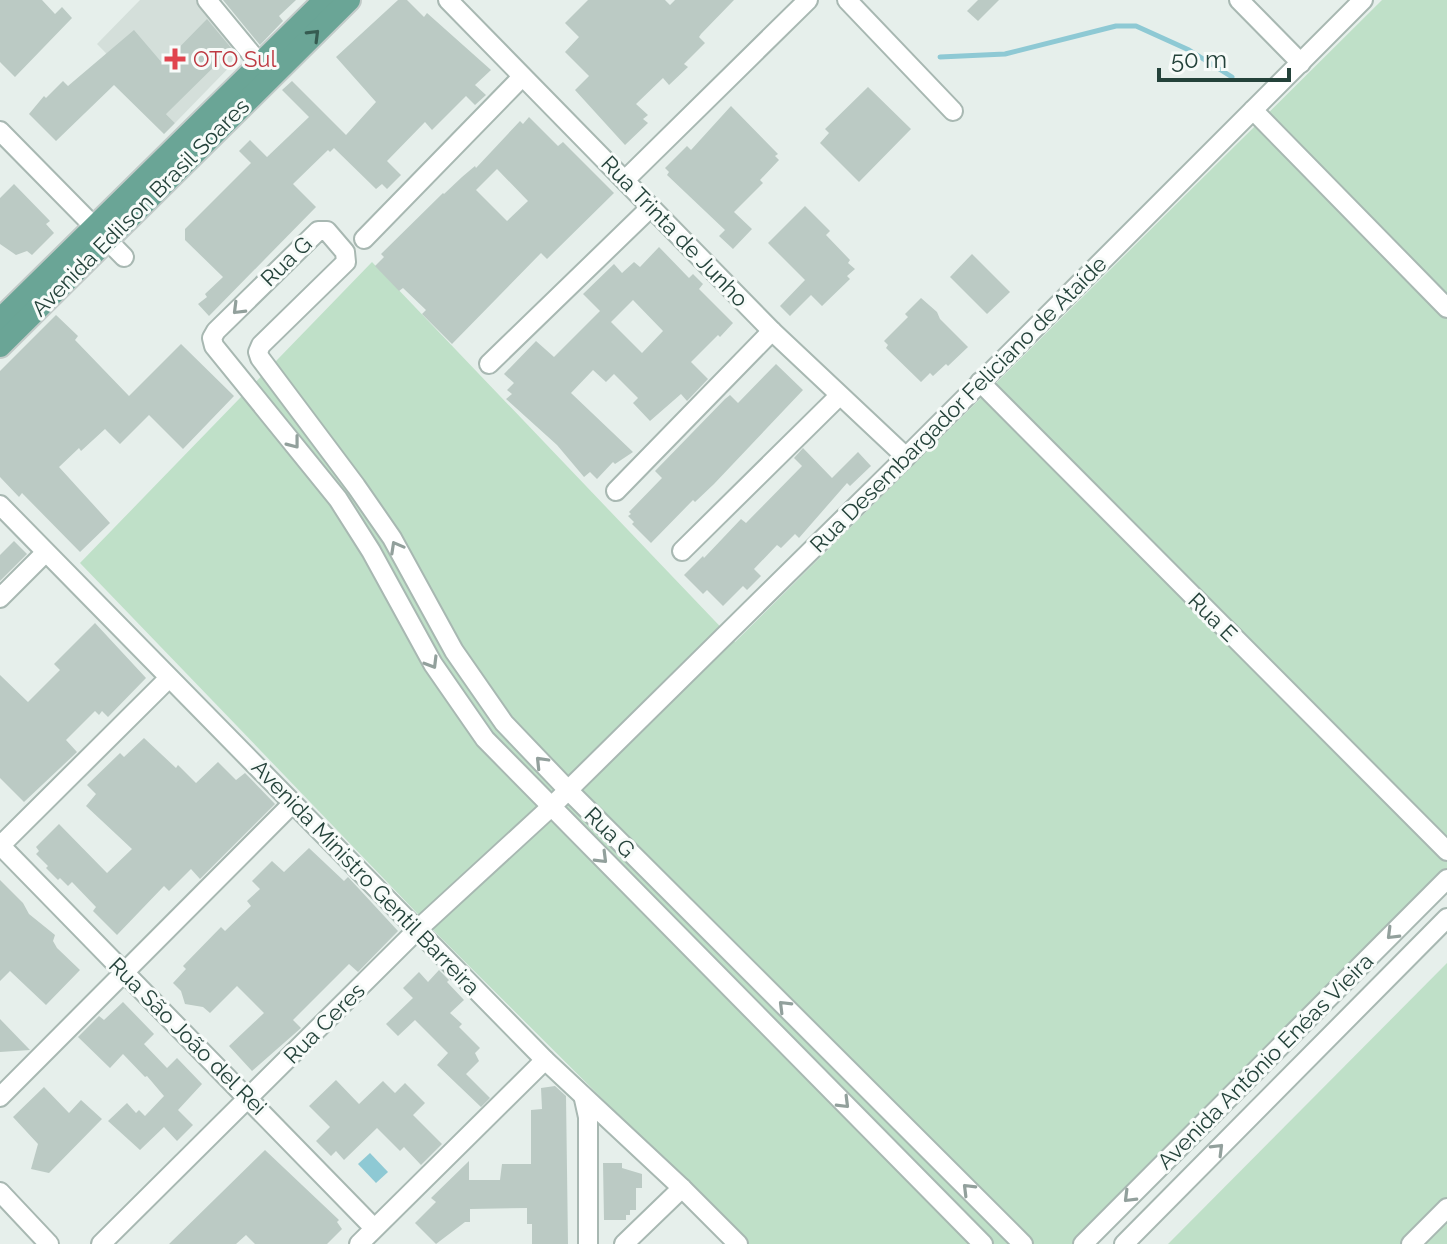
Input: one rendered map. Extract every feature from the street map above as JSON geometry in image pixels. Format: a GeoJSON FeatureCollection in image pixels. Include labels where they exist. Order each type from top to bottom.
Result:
{"type":"FeatureCollection","features":[{"type":"Feature","properties":{"kind":"main road","name":"Avenida Edilson Brasil Soares"},"geometry":{"type":"LineString","coordinates":[[0,346],[259,63],[325,0]]}},
{"type":"Feature","properties":{"kind":"main road","name":"Avenida Edilson Brasil Soares"},"geometry":{"type":"LineString","coordinates":[[0,320],[101,233],[349,0]]}},
{"type":"Feature","properties":{"kind":"street"},"geometry":{"type":"LineString","coordinates":[[207,0],[259,63]]}},
{"type":"Feature","properties":{"kind":"street","name":"Rua Trinta de Junho"},"geometry":{"type":"LineString","coordinates":[[448,0],[772,331],[906,457]]}},
{"type":"Feature","properties":{"kind":"street"},"geometry":{"type":"LineString","coordinates":[[625,180],[808,0]]}},
{"type":"Feature","properties":{"kind":"street"},"geometry":{"type":"LineString","coordinates":[[847,0],[953,111]]}},
{"type":"Feature","properties":{"kind":"street"},"geometry":{"type":"LineString","coordinates":[[1239,0],[1301,63]]}},
{"type":"Feature","properties":{"kind":"street","name":"Rua Desembargador Feliciano de Ataíde"},"geometry":{"type":"LineString","coordinates":[[552,806],[1363,0]]}},
{"type":"Feature","properties":{"kind":"street"},"geometry":{"type":"LineString","coordinates":[[364,239],[522,77]]}},
{"type":"Feature","properties":{"kind":"street"},"geometry":{"type":"LineString","coordinates":[[1253,110],[1447,308]]}},
{"type":"Feature","properties":{"kind":"street"},"geometry":{"type":"LineString","coordinates":[[0,131],[124,257]]}},
{"type":"Feature","properties":{"kind":"street"},"geometry":{"type":"LineString","coordinates":[[489,364],[651,207]]}},
{"type":"Feature","properties":{"kind":"street","name":"Rua G"},"geometry":{"type":"LineString","coordinates":[[983,1244],[485,739],[433,664],[371,551],[338,499],[214,346],[212,338],[216,331],[314,234],[322,229],[327,231],[345,252],[346,262],[261,345],[258,352],[275,381],[392,538],[454,651],[504,723],[1023,1244]]}},
{"type":"Feature","properties":{"kind":"street"},"geometry":{"type":"LineString","coordinates":[[616,491],[772,331]]}},
{"type":"Feature","properties":{"kind":"street"},"geometry":{"type":"LineString","coordinates":[[251,390],[275,381]]}},
{"type":"Feature","properties":{"kind":"street","name":"Rua E"},"geometry":{"type":"LineString","coordinates":[[980,382],[1447,851]]}},
{"type":"Feature","properties":{"kind":"street"},"geometry":{"type":"LineString","coordinates":[[682,551],[839,396]]}},
{"type":"Feature","properties":{"kind":"street","name":"Avenida Ministro Gentil Barreira"},"geometry":{"type":"LineString","coordinates":[[0,505],[545,1060],[738,1244]]}},
{"type":"Feature","properties":{"kind":"street"},"geometry":{"type":"LineString","coordinates":[[0,598],[45,553]]}},
{"type":"Feature","properties":{"kind":"street"},"geometry":{"type":"LineString","coordinates":[[0,846],[169,678]]}},
{"type":"Feature","properties":{"kind":"street"},"geometry":{"type":"LineString","coordinates":[[0,1097],[293,803]]}},
{"type":"Feature","properties":{"kind":"street","name":"Rua Ceres"},"geometry":{"type":"LineString","coordinates":[[101,1244],[417,930],[552,806]]}},
{"type":"Feature","properties":{"kind":"street","name":"Rua São João del Rei"},"geometry":{"type":"LineString","coordinates":[[0,846],[374,1228]]}},
{"type":"Feature","properties":{"kind":"street","name":"Avenida Antônio Enéas Vieira"},"geometry":{"type":"LineString","coordinates":[[1083,1244],[1447,879]]}},
{"type":"Feature","properties":{"kind":"street","name":"Avenida Antônio Enéas Vieira"},"geometry":{"type":"LineString","coordinates":[[1124,1244],[1447,918]]}},
{"type":"Feature","properties":{"kind":"street"},"geometry":{"type":"LineString","coordinates":[[359,1244],[545,1060]]}},
{"type":"Feature","properties":{"kind":"street"},"geometry":{"type":"LineString","coordinates":[[584,1099],[588,1117],[588,1244]]}},
{"type":"Feature","properties":{"kind":"street"},"geometry":{"type":"LineString","coordinates":[[624,1244],[682,1188]]}},
{"type":"Feature","properties":{"kind":"street"},"geometry":{"type":"LineString","coordinates":[[0,1192],[49,1244]]}},
{"type":"Feature","properties":{"kind":"street"},"geometry":{"type":"LineString","coordinates":[[1411,1244],[1447,1208]]}},
{"type":"Feature","properties":{"kind":"shaded area","name":"OTO Sul"},"geometry":{"type":"Polygon","coordinates":[[[140,0],[198,0],[246,50],[175,123],[97,44],[140,0]]]}},
{"type":"Feature","properties":{"kind":"green space"},"geometry":{"type":"Polygon","coordinates":[[[1382,0],[1447,0],[1447,871],[1074,1244],[748,1244],[439,936],[80,563],[372,262],[735,642],[1382,0]]]}},
{"type":"Feature","properties":{"kind":"green space"},"geometry":{"type":"Polygon","coordinates":[[[1447,963],[1447,1244],[1168,1244],[1447,963]]]}},
{"type":"Feature","properties":{"kind":"water"},"geometry":{"type":"Polygon","coordinates":[[[370,1153],[388,1172],[376,1183],[358,1164],[370,1153]]]}},
{"type":"Feature","properties":{"kind":"building"},"geometry":{"type":"Polygon","coordinates":[[[0,0],[42,0],[55,14],[62,7],[72,18],[15,77],[0,62],[0,0]]]}},
{"type":"Feature","properties":{"kind":"building"},"geometry":{"type":"Polygon","coordinates":[[[223,0],[296,0],[279,16],[283,21],[260,45],[223,0]]]}},
{"type":"Feature","properties":{"kind":"building"},"geometry":{"type":"Polygon","coordinates":[[[398,0],[407,0],[424,17],[427,13],[491,70],[475,85],[486,95],[475,105],[466,96],[432,130],[425,122],[387,161],[401,175],[387,189],[382,184],[376,189],[334,148],[330,152],[328,150],[293,184],[316,207],[209,316],[198,304],[223,277],[185,240],[185,229],[251,163],[239,151],[250,140],[267,157],[309,117],[282,90],[292,81],[346,135],[376,102],[336,57],[398,0]]]}},
{"type":"Feature","properties":{"kind":"building"},"geometry":{"type":"Polygon","coordinates":[[[588,0],[665,0],[670,5],[675,0],[734,0],[701,34],[699,37],[705,43],[684,64],[688,67],[669,85],[663,78],[636,104],[648,115],[643,119],[648,123],[625,145],[575,90],[589,76],[565,52],[579,37],[565,23],[588,0]]]}},
{"type":"Feature","properties":{"kind":"building"},"geometry":{"type":"Polygon","coordinates":[[[978,0],[999,0],[978,21],[967,11],[978,0]]]}},
{"type":"Feature","properties":{"kind":"building"},"geometry":{"type":"Polygon","coordinates":[[[207,19],[232,49],[166,114],[175,123],[164,134],[114,85],[56,141],[29,114],[44,96],[46,98],[63,81],[68,86],[134,30],[163,64],[207,19]]]}},
{"type":"Feature","properties":{"kind":"building"},"geometry":{"type":"Polygon","coordinates":[[[868,87],[911,129],[859,182],[820,143],[829,133],[825,129],[868,87]]]}},
{"type":"Feature","properties":{"kind":"building"},"geometry":{"type":"Polygon","coordinates":[[[731,106],[778,154],[775,156],[779,160],[760,180],[763,183],[734,212],[752,229],[733,249],[719,236],[725,230],[667,175],[669,172],[665,168],[687,146],[691,150],[731,106]]]}},
{"type":"Feature","properties":{"kind":"building"},"geometry":{"type":"Polygon","coordinates":[[[529,117],[558,146],[563,142],[614,193],[547,259],[541,253],[452,344],[422,314],[426,310],[403,288],[399,291],[375,266],[384,257],[381,254],[443,193],[476,168],[520,121],[523,124],[529,117]],[[497,169],[476,190],[507,221],[528,201],[497,169]]]}},
{"type":"Feature","properties":{"kind":"building"},"geometry":{"type":"Polygon","coordinates":[[[14,184],[50,221],[46,224],[54,233],[32,255],[27,251],[16,255],[0,244],[0,198],[14,184]]]}},
{"type":"Feature","properties":{"kind":"building"},"geometry":{"type":"Polygon","coordinates":[[[805,206],[830,231],[826,235],[855,269],[847,276],[850,279],[822,306],[811,295],[790,316],[780,306],[805,280],[768,243],[805,206]]]}},
{"type":"Feature","properties":{"kind":"building"},"geometry":{"type":"Polygon","coordinates":[[[659,247],[689,278],[693,274],[703,284],[699,289],[733,323],[691,362],[708,379],[687,401],[681,394],[650,421],[633,403],[638,398],[614,374],[606,382],[593,370],[571,393],[633,452],[615,464],[613,462],[597,479],[590,472],[584,477],[557,445],[506,399],[512,394],[507,390],[514,383],[504,374],[536,341],[554,357],[600,311],[583,294],[614,264],[622,273],[634,262],[640,267],[659,247]],[[633,300],[611,322],[642,353],[663,331],[633,300]]]}},
{"type":"Feature","properties":{"kind":"building"},"geometry":{"type":"Polygon","coordinates":[[[972,254],[1010,292],[987,314],[950,277],[972,254]]]}},
{"type":"Feature","properties":{"kind":"building"},"geometry":{"type":"Polygon","coordinates":[[[921,298],[968,347],[948,366],[946,364],[933,376],[930,373],[921,382],[886,348],[888,345],[884,341],[908,317],[905,314],[921,298]]]}},
{"type":"Feature","properties":{"kind":"building"},"geometry":{"type":"Polygon","coordinates":[[[56,315],[78,336],[75,340],[129,396],[181,344],[234,396],[183,449],[149,415],[120,444],[105,429],[59,467],[110,523],[80,552],[22,493],[19,497],[0,477],[0,371],[56,315]]]}},
{"type":"Feature","properties":{"kind":"building"},"geometry":{"type":"Polygon","coordinates":[[[776,364],[803,390],[714,484],[695,502],[693,500],[651,543],[628,516],[662,478],[655,471],[725,399],[730,395],[738,403],[776,364]]]}},
{"type":"Feature","properties":{"kind":"building"},"geometry":{"type":"Polygon","coordinates":[[[803,448],[832,478],[858,452],[871,466],[850,486],[847,483],[799,538],[795,534],[781,548],[777,545],[754,569],[761,576],[747,590],[743,586],[723,606],[707,590],[703,594],[684,575],[741,519],[746,523],[802,466],[794,458],[803,448]]]}},
{"type":"Feature","properties":{"kind":"building"},"geometry":{"type":"Polygon","coordinates":[[[14,541],[27,554],[0,581],[0,555],[14,541]]]}},
{"type":"Feature","properties":{"kind":"building"},"geometry":{"type":"Polygon","coordinates":[[[95,623],[146,678],[108,717],[102,711],[99,715],[95,711],[66,740],[77,752],[24,802],[0,778],[0,675],[28,702],[60,670],[54,664],[95,623]]]}},
{"type":"Feature","properties":{"kind":"building"},"geometry":{"type":"Polygon","coordinates":[[[144,738],[196,783],[218,762],[236,780],[245,773],[275,804],[200,879],[191,869],[169,891],[164,886],[117,935],[93,911],[96,907],[72,882],[68,886],[46,868],[48,866],[36,854],[39,851],[36,847],[59,824],[107,873],[132,849],[86,806],[96,794],[87,785],[120,753],[124,757],[144,738]]]}},
{"type":"Feature","properties":{"kind":"building"},"geometry":{"type":"Polygon","coordinates":[[[309,848],[344,881],[348,877],[398,931],[358,972],[349,964],[293,1020],[301,1028],[252,1071],[229,1046],[264,1013],[237,986],[210,1013],[203,1007],[185,1004],[181,991],[173,983],[186,969],[183,966],[221,927],[225,931],[251,906],[247,901],[260,889],[252,881],[272,861],[284,872],[309,848]]]}},
{"type":"Feature","properties":{"kind":"building"},"geometry":{"type":"Polygon","coordinates":[[[0,880],[23,903],[29,914],[55,935],[53,941],[57,948],[80,970],[46,1005],[10,971],[0,981],[0,880]]]}},
{"type":"Feature","properties":{"kind":"building"},"geometry":{"type":"Polygon","coordinates":[[[439,970],[464,1000],[450,1013],[480,1048],[475,1053],[479,1061],[466,1074],[490,1098],[481,1107],[437,1065],[448,1053],[415,1020],[398,1036],[386,1024],[413,998],[403,988],[419,972],[428,982],[439,970]]]}},
{"type":"Feature","properties":{"kind":"building"},"geometry":{"type":"Polygon","coordinates":[[[123,1002],[154,1034],[144,1044],[167,1068],[177,1058],[202,1084],[178,1110],[193,1125],[177,1141],[164,1127],[140,1150],[108,1121],[127,1103],[136,1113],[139,1110],[145,1116],[164,1096],[123,1054],[110,1068],[78,1037],[99,1016],[104,1020],[123,1002]]]}},
{"type":"Feature","properties":{"kind":"building"},"geometry":{"type":"Polygon","coordinates":[[[0,1019],[30,1050],[0,1052],[0,1019]]]}},
{"type":"Feature","properties":{"kind":"building"},"geometry":{"type":"Polygon","coordinates":[[[336,1080],[359,1104],[383,1081],[395,1093],[405,1083],[425,1103],[413,1115],[442,1144],[421,1165],[404,1147],[400,1151],[377,1128],[344,1160],[336,1151],[331,1156],[316,1141],[330,1127],[309,1106],[336,1080]]]}},
{"type":"Feature","properties":{"kind":"building"},"geometry":{"type":"Polygon","coordinates":[[[555,1086],[566,1096],[568,1244],[532,1244],[532,1224],[527,1224],[527,1208],[470,1209],[470,1222],[465,1222],[436,1244],[415,1223],[436,1202],[431,1198],[469,1161],[469,1180],[500,1180],[502,1164],[531,1164],[531,1110],[542,1109],[541,1088],[555,1086]]]}},
{"type":"Feature","properties":{"kind":"building"},"geometry":{"type":"Polygon","coordinates":[[[44,1087],[69,1113],[81,1100],[102,1119],[49,1173],[31,1169],[38,1144],[13,1117],[44,1087]]]}},
{"type":"Feature","properties":{"kind":"building"},"geometry":{"type":"Polygon","coordinates":[[[265,1150],[339,1220],[337,1222],[342,1229],[327,1244],[255,1244],[246,1235],[236,1244],[169,1244],[265,1150]]]}},
{"type":"Feature","properties":{"kind":"building"},"geometry":{"type":"Polygon","coordinates":[[[603,1163],[622,1163],[622,1168],[642,1174],[642,1188],[636,1188],[636,1210],[630,1210],[626,1220],[604,1220],[603,1163]]]}},
{"type":"Feature","properties":{"kind":"waterway"},"geometry":{"type":"LineString","coordinates":[[940,57],[1005,54],[1116,26],[1136,26],[1189,50],[1232,77]]}},
{"type":"Feature","properties":{"kind":"place","name":"OTO Sul"},"geometry":{"type":"Point","coordinates":[175,59]}}]}
